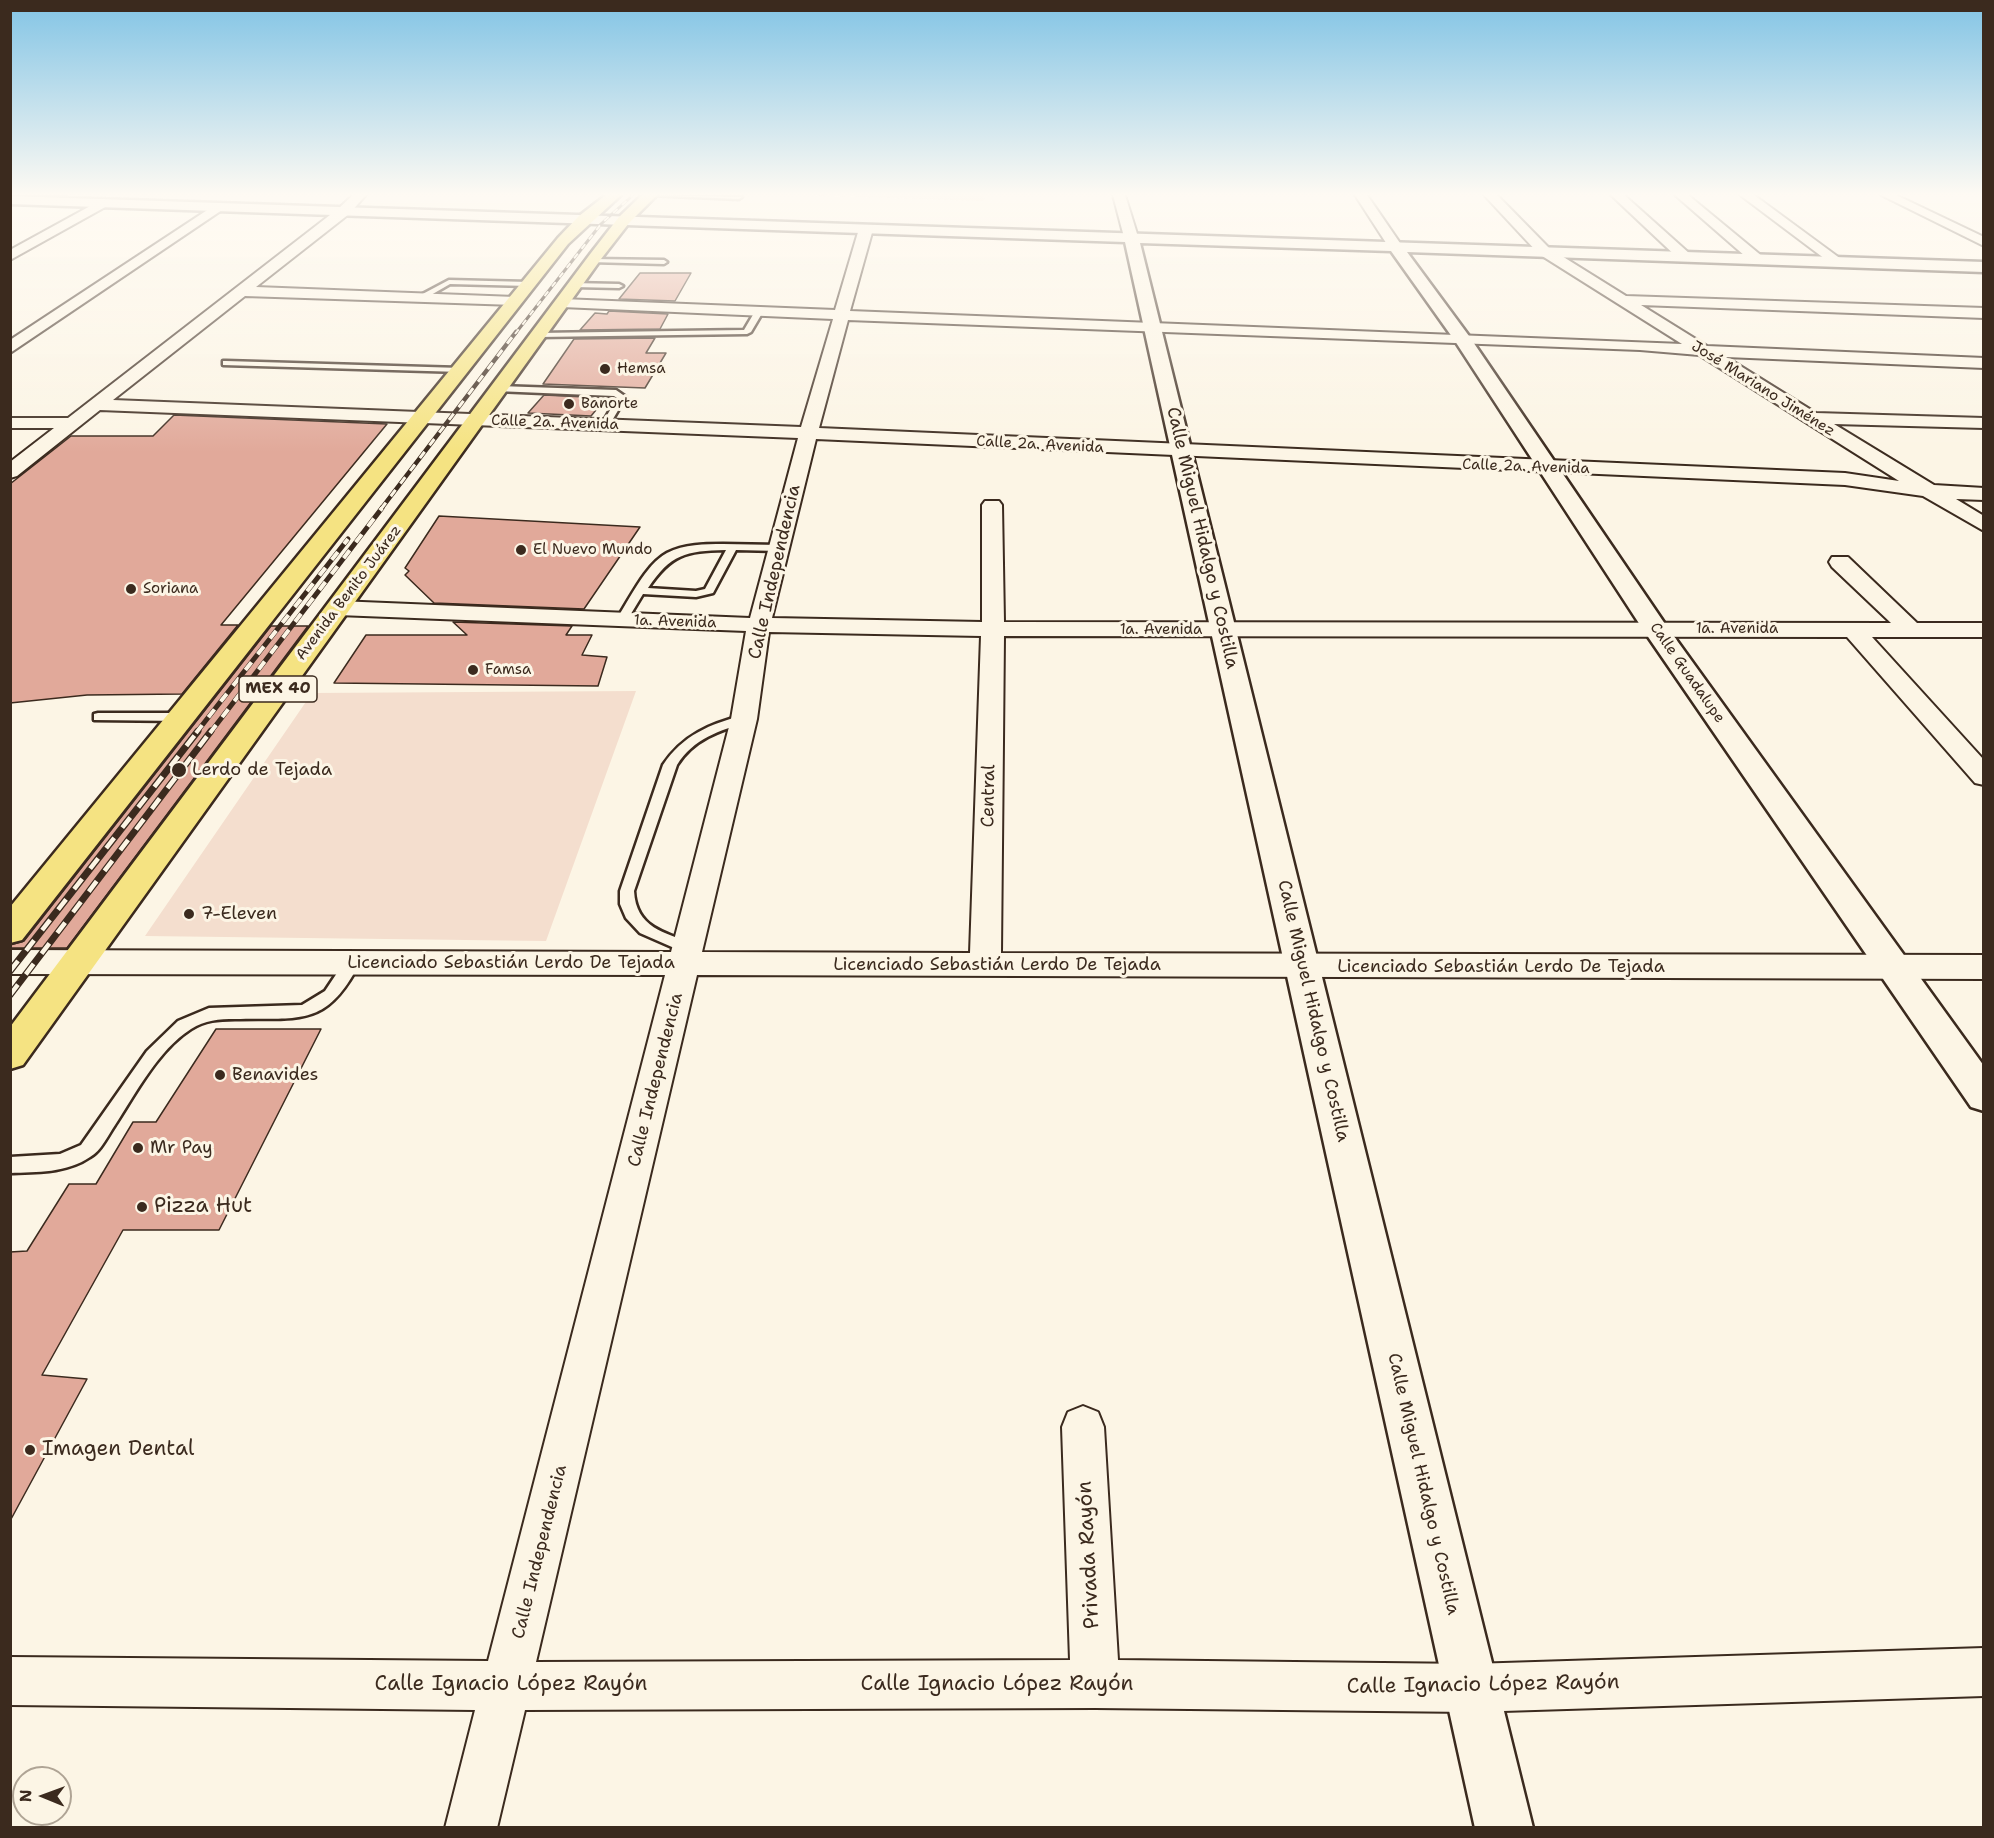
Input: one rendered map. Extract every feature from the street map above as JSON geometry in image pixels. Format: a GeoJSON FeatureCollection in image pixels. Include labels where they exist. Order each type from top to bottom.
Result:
{"type":"FeatureCollection","features":[{"type":"Feature","properties":{"kind":"main road","name":"MEX 40"},"geometry":{"type":"LineString","coordinates":[[10,931],[532,281]]}},
{"type":"Feature","properties":{"kind":"main road","name":"Avenida Benito Juárez"},"geometry":{"type":"LineString","coordinates":[[10,1055],[82,961],[577,281]]}},
{"type":"Feature","properties":{"kind":"street"},"geometry":{"type":"LineString","coordinates":[[10,348],[109,281]]}},
{"type":"Feature","properties":{"kind":"street"},"geometry":{"type":"LineString","coordinates":[[10,472],[252,281]]}},
{"type":"Feature","properties":{"kind":"street","name":"Calle Independencia"},"geometry":{"type":"LineString","coordinates":[[471,1827],[744,720],[759,625],[851,281]]}},
{"type":"Feature","properties":{"kind":"street","name":"Calle Miguel Hidalgo y Costilla"},"geometry":{"type":"LineString","coordinates":[[1141,281],[1166,379],[1181,452],[1504,1827]]}},
{"type":"Feature","properties":{"kind":"street","name":"Calle Guadalupe"},"geometry":{"type":"LineString","coordinates":[[1420,281],[1463,340],[1655,628],[1983,1096]]}},
{"type":"Feature","properties":{"kind":"street","name":"José Mariano Jiménez"},"geometry":{"type":"LineString","coordinates":[[1593,281],[1697,349],[1983,525]]}},
{"type":"Feature","properties":{"kind":"street"},"geometry":{"type":"LineString","coordinates":[[239,291],[515,301]]}},
{"type":"Feature","properties":{"kind":"street"},"geometry":{"type":"LineString","coordinates":[[1624,300],[1983,313]]}},
{"type":"Feature","properties":{"kind":"street"},"geometry":{"type":"LineString","coordinates":[[562,303],[1697,349],[1748,354],[1983,363]]}},
{"type":"Feature","properties":{"kind":"street","name":"Calle 2a. Avenida"},"geometry":{"type":"LineString","coordinates":[[97,405],[422,419],[606,424],[1181,452],[1845,479],[1983,494]]}},
{"type":"Feature","properties":{"kind":"street"},"geometry":{"type":"LineString","coordinates":[[1809,418],[1983,423]]}},
{"type":"Feature","properties":{"kind":"street"},"geometry":{"type":"LineString","coordinates":[[10,423],[72,423]]}},
{"type":"Feature","properties":{"kind":"street","name":"Central"},"geometry":{"type":"LineString","coordinates":[[985,963],[993,629],[992,505]]}},
{"type":"Feature","properties":{"kind":"street"},"geometry":{"type":"LineString","coordinates":[[1840,562],[1911,630]]}},
{"type":"Feature","properties":{"kind":"street","name":"1a. Avenida"},"geometry":{"type":"LineString","coordinates":[[338,608],[759,625],[993,629],[1983,630]]}},
{"type":"Feature","properties":{"kind":"street"},"geometry":{"type":"LineString","coordinates":[[1853,630],[1983,777]]}},
{"type":"Feature","properties":{"kind":"street","name":"Licenciado Sebastián Lerdo De Tejada"},"geometry":{"type":"LineString","coordinates":[[10,962],[352,962],[687,956],[1302,967],[1983,967]]}},
{"type":"Feature","properties":{"kind":"street","name":"Privada Rayón"},"geometry":{"type":"LineString","coordinates":[[1083,1427],[1095,1684]]}},
{"type":"Feature","properties":{"kind":"street","name":"Calle Ignacio López Rayón"},"geometry":{"type":"LineString","coordinates":[[10,1681],[507,1686],[1095,1684],[1471,1688],[1983,1672]]}},
{"type":"Feature","properties":{"kind":"lane"},"geometry":{"type":"LineString","coordinates":[[421,297],[449,282],[529,284]]}},
{"type":"Feature","properties":{"kind":"lane"},"geometry":{"type":"LineString","coordinates":[[574,285],[619,286]]}},
{"type":"Feature","properties":{"kind":"lane"},"geometry":{"type":"LineString","coordinates":[[538,335],[747,332],[760,310]]}},
{"type":"Feature","properties":{"kind":"lane"},"geometry":{"type":"LineString","coordinates":[[226,363],[461,370]]}},
{"type":"Feature","properties":{"kind":"lane"},"geometry":{"type":"LineString","coordinates":[[500,389],[616,393],[622,397],[621,402],[606,424]]}},
{"type":"Feature","properties":{"kind":"lane"},"geometry":{"type":"LineString","coordinates":[[640,591],[696,594],[709,591],[732,548]]}},
{"type":"Feature","properties":{"kind":"lane"},"geometry":{"type":"LineString","coordinates":[[622,620],[659,566],[679,551],[779,548]]}},
{"type":"Feature","properties":{"kind":"lane"},"geometry":{"type":"LineString","coordinates":[[98,717],[183,717]]}},
{"type":"Feature","properties":{"kind":"lane"},"geometry":{"type":"LineString","coordinates":[[687,956],[632,921],[626,907],[627,891],[670,765],[678,750],[693,738],[713,728],[744,720]]}},
{"type":"Feature","properties":{"kind":"lane"},"geometry":{"type":"LineString","coordinates":[[10,1165],[62,1162],[75,1158],[87,1150],[144,1069],[182,1026],[199,1017],[296,1013],[310,1010],[329,999],[341,984],[352,962]]}},
{"type":"Feature","properties":{"kind":"shaded area"},"geometry":{"type":"Polygon","coordinates":[[[636,691],[546,941],[145,936],[312,693],[636,691]]]}},
{"type":"Feature","properties":{"kind":"building"},"geometry":{"type":"Polygon","coordinates":[[[634,281],[687,281],[675,301],[619,299],[634,281]]]}},
{"type":"Feature","properties":{"kind":"building"},"geometry":{"type":"Polygon","coordinates":[[[609,311],[668,314],[660,329],[580,330],[595,313],[607,314],[609,311]]]}},
{"type":"Feature","properties":{"kind":"building","name":"Hemsa"},"geometry":{"type":"Polygon","coordinates":[[[655,338],[646,353],[666,353],[645,388],[543,384],[574,339],[655,338]]]}},
{"type":"Feature","properties":{"kind":"building","name":"Banorte"},"geometry":{"type":"Polygon","coordinates":[[[544,395],[606,398],[591,416],[528,413],[544,395]]]}},
{"type":"Feature","properties":{"kind":"building","name":"Soriana"},"geometry":{"type":"Polygon","coordinates":[[[174,415],[387,424],[221,625],[238,625],[182,694],[87,695],[10,703],[10,484],[71,436],[153,436],[174,415]]]}},
{"type":"Feature","properties":{"kind":"building","name":"El Nuevo Mundo"},"geometry":{"type":"Polygon","coordinates":[[[439,516],[640,527],[584,609],[434,603],[405,575],[409,571],[405,568],[439,516]]]}},
{"type":"Feature","properties":{"kind":"building","name":"Famsa"},"geometry":{"type":"Polygon","coordinates":[[[453,622],[572,626],[566,635],[592,635],[582,655],[607,657],[598,686],[334,683],[366,635],[467,635],[453,622]]]}},
{"type":"Feature","properties":{"kind":"building"},"geometry":{"type":"Polygon","coordinates":[[[271,626],[308,626],[67,948],[10,948],[10,945],[24,941],[271,626]]]}},
{"type":"Feature","properties":{"kind":"building"},"geometry":{"type":"Polygon","coordinates":[[[216,1029],[321,1029],[219,1230],[123,1230],[42,1375],[87,1379],[10,1521],[10,1252],[27,1251],[69,1184],[96,1184],[133,1122],[156,1122],[216,1029]]]}},
{"type":"Feature","properties":{"kind":"railway"},"geometry":{"type":"LineString","coordinates":[[515,334],[557,281]]}},
{"type":"Feature","properties":{"kind":"railway"},"geometry":{"type":"LineString","coordinates":[[381,509],[516,332]]}},
{"type":"Feature","properties":{"kind":"railway"},"geometry":{"type":"LineString","coordinates":[[210,733],[382,508]]}},
{"type":"Feature","properties":{"kind":"railway"},"geometry":{"type":"LineString","coordinates":[[196,733],[348,539]]}},
{"type":"Feature","properties":{"kind":"railway"},"geometry":{"type":"LineString","coordinates":[[10,971],[198,731]]}},
{"type":"Feature","properties":{"kind":"railway"},"geometry":{"type":"LineString","coordinates":[[10,995],[211,731]]}},
{"type":"Feature","properties":{"kind":"place","name":"Hemsa"},"geometry":{"type":"Point","coordinates":[605,369]}},
{"type":"Feature","properties":{"kind":"place","name":"Banorte"},"geometry":{"type":"Point","coordinates":[569,404]}},
{"type":"Feature","properties":{"kind":"place","name":"El Nuevo Mundo"},"geometry":{"type":"Point","coordinates":[521,550]}},
{"type":"Feature","properties":{"kind":"place","name":"Soriana"},"geometry":{"type":"Point","coordinates":[131,589]}},
{"type":"Feature","properties":{"kind":"place","name":"Famsa"},"geometry":{"type":"Point","coordinates":[473,670]}},
{"type":"Feature","properties":{"kind":"place","name":"Lerdo de Tejada"},"geometry":{"type":"Point","coordinates":[179,770]}},
{"type":"Feature","properties":{"kind":"place","name":"7-Eleven"},"geometry":{"type":"Point","coordinates":[189,914]}},
{"type":"Feature","properties":{"kind":"place","name":"Benavides"},"geometry":{"type":"Point","coordinates":[220,1075]}},
{"type":"Feature","properties":{"kind":"place","name":"Mr Pay"},"geometry":{"type":"Point","coordinates":[138,1148]}},
{"type":"Feature","properties":{"kind":"place","name":"Pizza Hut"},"geometry":{"type":"Point","coordinates":[142,1207]}},
{"type":"Feature","properties":{"kind":"place","name":"Imagen Dental"},"geometry":{"type":"Point","coordinates":[30,1450]}}]}
